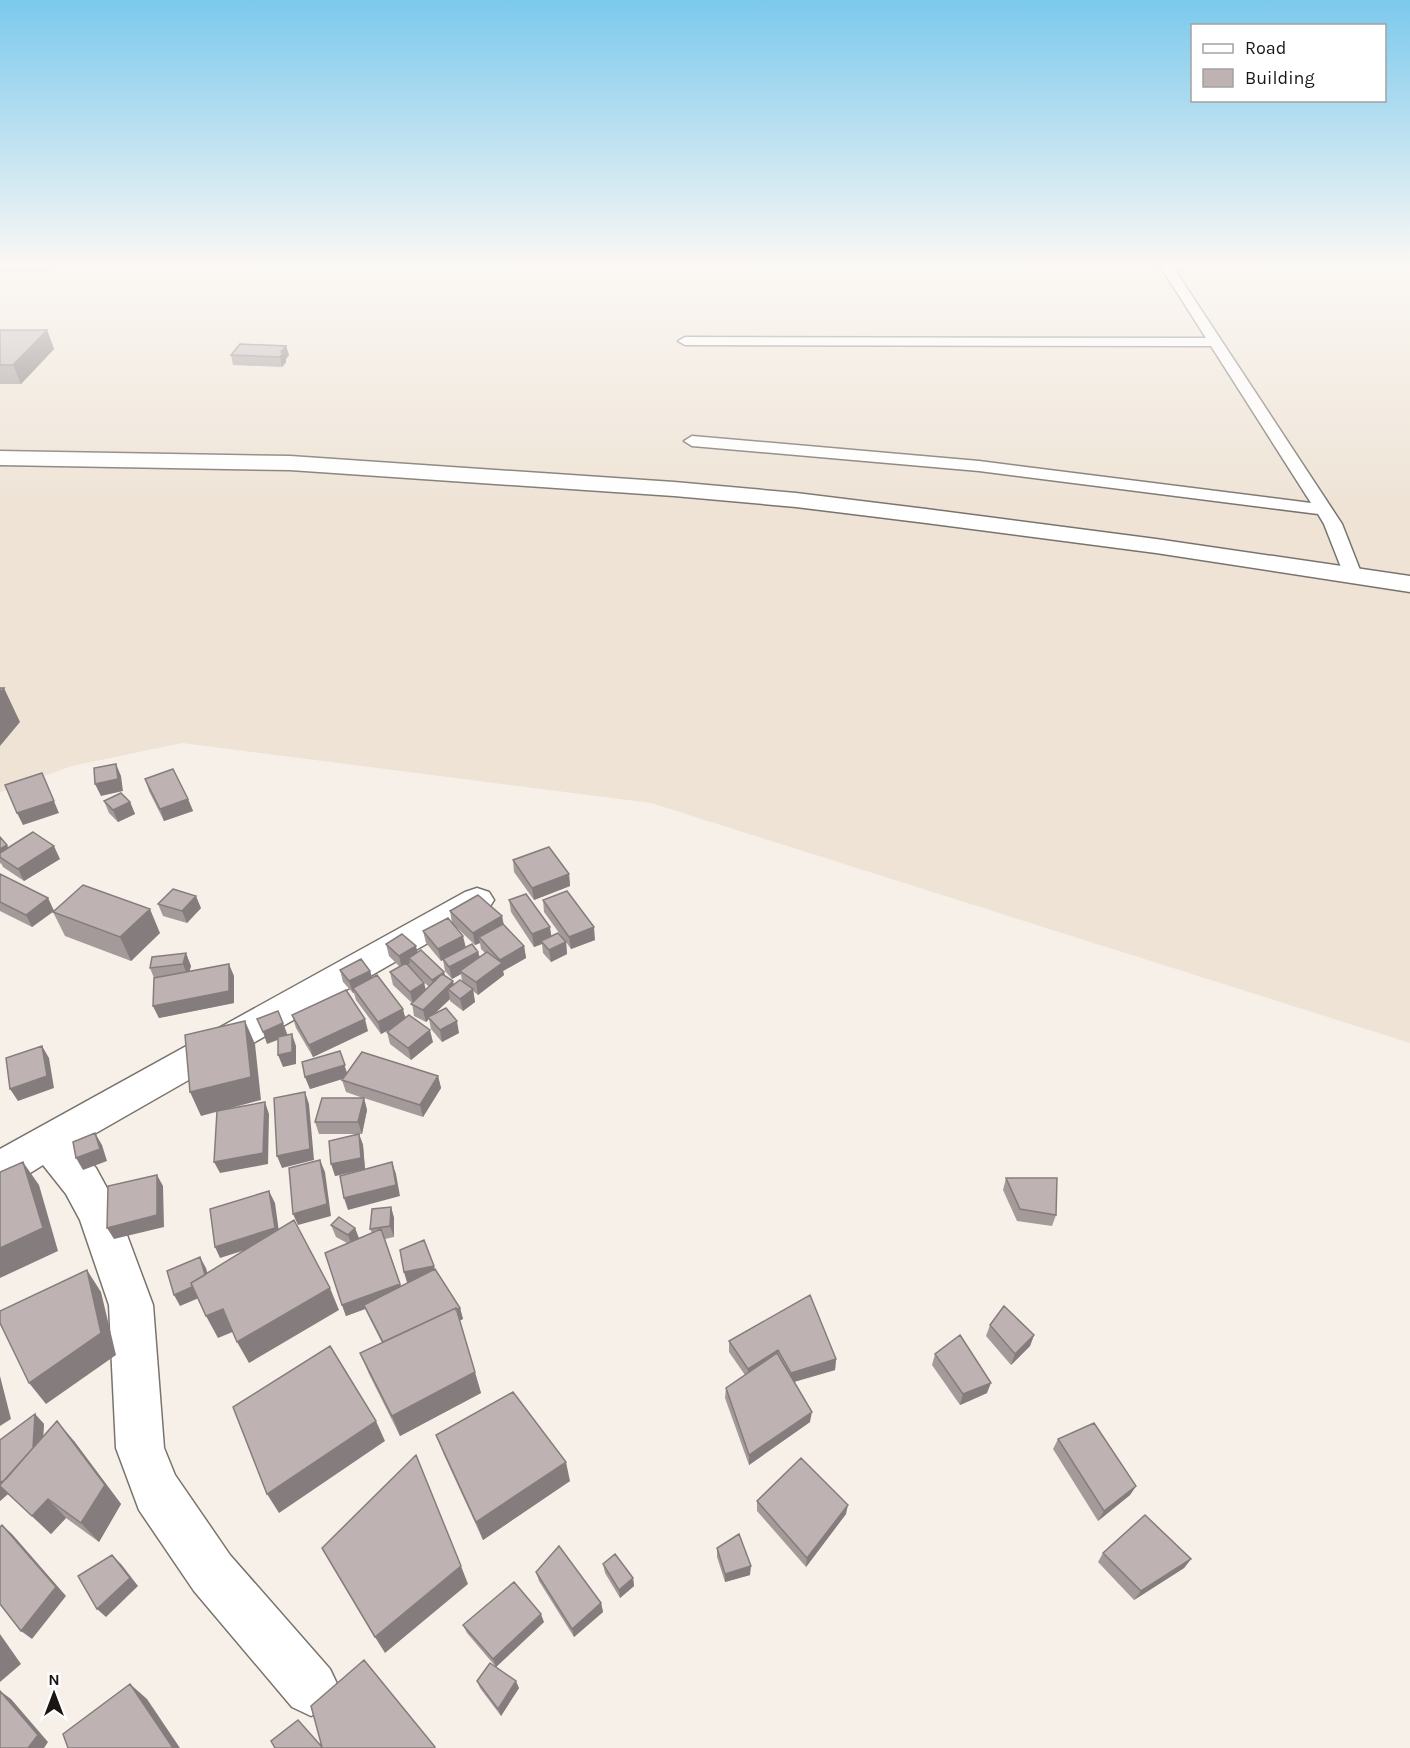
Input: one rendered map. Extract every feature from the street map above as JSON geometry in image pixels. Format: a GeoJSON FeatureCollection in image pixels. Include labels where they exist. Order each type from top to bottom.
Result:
{"type":"FeatureCollection","features":[{"type":"Feature","properties":{"kind":"street"},"geometry":{"type":"LineString","coordinates":[[0,458],[290,463],[685,490],[926,516],[1156,546],[1410,584]]}},
{"type":"Feature","properties":{"kind":"street"},"geometry":{"type":"LineString","coordinates":[[0,1170],[47,1141],[477,900]]}},
{"type":"Feature","properties":{"kind":"street"},"geometry":{"type":"LineString","coordinates":[[47,1141],[81,1181],[100,1216],[131,1305],[140,1448],[157,1492],[212,1573],[311,1688]]}},
{"type":"Feature","properties":{"kind":"lane"},"geometry":{"type":"LineString","coordinates":[[1218,346],[1333,524],[1353,575]]}},
{"type":"Feature","properties":{"kind":"lane"},"geometry":{"type":"LineString","coordinates":[[692,441],[979,466],[1323,510]]}},
{"type":"Feature","properties":{"kind":"shaded area"},"geometry":{"type":"Polygon","coordinates":[[[0,346],[1410,346],[1410,1043],[651,803],[182,743],[72,766],[0,792],[0,346]]]}},
{"type":"Feature","properties":{"kind":"building"},"geometry":{"type":"Polygon","coordinates":[[[0,346],[32,346],[13,365],[0,365],[0,346]]]}},
{"type":"Feature","properties":{"kind":"building"},"geometry":{"type":"Polygon","coordinates":[[[239,346],[286,346],[280,357],[231,355],[239,346]]]}},
{"type":"Feature","properties":{"kind":"building"},"geometry":{"type":"Polygon","coordinates":[[[116,764],[118,779],[95,784],[94,768],[116,764]]]}},
{"type":"Feature","properties":{"kind":"building"},"geometry":{"type":"Polygon","coordinates":[[[173,769],[188,799],[160,809],[145,779],[173,769]]]}},
{"type":"Feature","properties":{"kind":"building"},"geometry":{"type":"Polygon","coordinates":[[[42,773],[54,801],[17,813],[5,785],[42,773]]]}},
{"type":"Feature","properties":{"kind":"building"},"geometry":{"type":"Polygon","coordinates":[[[121,793],[130,802],[113,810],[104,801],[121,793]]]}},
{"type":"Feature","properties":{"kind":"building"},"geometry":{"type":"Polygon","coordinates":[[[33,832],[54,846],[18,869],[0,857],[0,853],[33,832]]]}},
{"type":"Feature","properties":{"kind":"building"},"geometry":{"type":"Polygon","coordinates":[[[0,837],[7,845],[0,849],[0,837]]]}},
{"type":"Feature","properties":{"kind":"building"},"geometry":{"type":"Polygon","coordinates":[[[549,847],[569,874],[532,888],[513,860],[549,847]]]}},
{"type":"Feature","properties":{"kind":"building"},"geometry":{"type":"Polygon","coordinates":[[[0,874],[48,898],[26,915],[0,902],[0,874]]]}},
{"type":"Feature","properties":{"kind":"building"},"geometry":{"type":"Polygon","coordinates":[[[83,885],[150,909],[120,937],[53,912],[83,885]]]}},
{"type":"Feature","properties":{"kind":"building"},"geometry":{"type":"Polygon","coordinates":[[[173,889],[196,896],[182,911],[158,904],[173,889]]]}},
{"type":"Feature","properties":{"kind":"building"},"geometry":{"type":"Polygon","coordinates":[[[567,891],[594,927],[569,937],[543,900],[567,891]]]}},
{"type":"Feature","properties":{"kind":"building"},"geometry":{"type":"Polygon","coordinates":[[[526,894],[550,927],[532,934],[509,900],[526,894]]]}},
{"type":"Feature","properties":{"kind":"building"},"geometry":{"type":"Polygon","coordinates":[[[478,895],[502,916],[473,933],[450,911],[478,895]]]}},
{"type":"Feature","properties":{"kind":"building"},"geometry":{"type":"Polygon","coordinates":[[[448,918],[463,936],[438,949],[423,931],[448,918]]]}},
{"type":"Feature","properties":{"kind":"building"},"geometry":{"type":"Polygon","coordinates":[[[503,924],[524,946],[500,960],[479,937],[503,924]]]}},
{"type":"Feature","properties":{"kind":"building"},"geometry":{"type":"Polygon","coordinates":[[[558,933],[566,942],[549,950],[541,941],[558,933]]]}},
{"type":"Feature","properties":{"kind":"building"},"geometry":{"type":"Polygon","coordinates":[[[402,934],[416,946],[399,956],[386,944],[402,934]]]}},
{"type":"Feature","properties":{"kind":"building"},"geometry":{"type":"Polygon","coordinates":[[[472,944],[478,952],[449,967],[443,959],[472,944]]]}},
{"type":"Feature","properties":{"kind":"building"},"geometry":{"type":"Polygon","coordinates":[[[421,950],[444,972],[432,980],[409,958],[421,950]]]}},
{"type":"Feature","properties":{"kind":"building"},"geometry":{"type":"Polygon","coordinates":[[[487,952],[502,963],[476,982],[460,971],[487,952]]]}},
{"type":"Feature","properties":{"kind":"building"},"geometry":{"type":"Polygon","coordinates":[[[186,953],[183,964],[150,968],[152,957],[186,953]]]}},
{"type":"Feature","properties":{"kind":"building"},"geometry":{"type":"Polygon","coordinates":[[[361,959],[370,971],[349,981],[340,970],[361,959]]]}},
{"type":"Feature","properties":{"kind":"building"},"geometry":{"type":"Polygon","coordinates":[[[406,963],[424,983],[410,992],[390,972],[406,963]]]}},
{"type":"Feature","properties":{"kind":"building"},"geometry":{"type":"Polygon","coordinates":[[[229,964],[229,991],[153,1006],[154,978],[229,964]]]}},
{"type":"Feature","properties":{"kind":"building"},"geometry":{"type":"Polygon","coordinates":[[[442,974],[453,981],[423,1010],[411,1004],[442,974]]]}},
{"type":"Feature","properties":{"kind":"building"},"geometry":{"type":"Polygon","coordinates":[[[377,975],[403,1009],[378,1022],[353,988],[377,975]]]}},
{"type":"Feature","properties":{"kind":"building"},"geometry":{"type":"Polygon","coordinates":[[[460,980],[473,989],[460,999],[448,989],[460,980]]]}},
{"type":"Feature","properties":{"kind":"building"},"geometry":{"type":"Polygon","coordinates":[[[346,990],[365,1019],[309,1045],[292,1015],[346,990]]]}},
{"type":"Feature","properties":{"kind":"building"},"geometry":{"type":"Polygon","coordinates":[[[446,1008],[457,1021],[440,1030],[428,1017],[446,1008]]]}},
{"type":"Feature","properties":{"kind":"building"},"geometry":{"type":"Polygon","coordinates":[[[278,1011],[283,1023],[263,1032],[257,1019],[278,1011]]]}},
{"type":"Feature","properties":{"kind":"building"},"geometry":{"type":"Polygon","coordinates":[[[409,1015],[430,1030],[408,1048],[387,1032],[409,1015]]]}},
{"type":"Feature","properties":{"kind":"building"},"geometry":{"type":"Polygon","coordinates":[[[245,1021],[251,1077],[190,1092],[185,1035],[245,1021]]]}},
{"type":"Feature","properties":{"kind":"building"},"geometry":{"type":"Polygon","coordinates":[[[292,1034],[292,1052],[278,1055],[278,1037],[292,1034]]]}},
{"type":"Feature","properties":{"kind":"building"},"geometry":{"type":"Polygon","coordinates":[[[42,1046],[47,1076],[10,1089],[6,1058],[42,1046]]]}},
{"type":"Feature","properties":{"kind":"building"},"geometry":{"type":"Polygon","coordinates":[[[340,1051],[345,1065],[305,1077],[302,1062],[340,1051]]]}},
{"type":"Feature","properties":{"kind":"building"},"geometry":{"type":"Polygon","coordinates":[[[362,1052],[438,1076],[420,1105],[342,1080],[362,1052]]]}},
{"type":"Feature","properties":{"kind":"building"},"geometry":{"type":"Polygon","coordinates":[[[305,1092],[310,1149],[277,1156],[274,1098],[305,1092]]]}},
{"type":"Feature","properties":{"kind":"building"},"geometry":{"type":"Polygon","coordinates":[[[322,1098],[364,1098],[358,1122],[315,1122],[322,1098]]]}},
{"type":"Feature","properties":{"kind":"building"},"geometry":{"type":"Polygon","coordinates":[[[265,1102],[263,1153],[214,1162],[217,1111],[265,1102]]]}},
{"type":"Feature","properties":{"kind":"building"},"geometry":{"type":"Polygon","coordinates":[[[95,1133],[100,1149],[76,1158],[73,1142],[95,1133]]]}},
{"type":"Feature","properties":{"kind":"building"},"geometry":{"type":"Polygon","coordinates":[[[359,1134],[361,1158],[331,1164],[329,1141],[359,1134]]]}},
{"type":"Feature","properties":{"kind":"building"},"geometry":{"type":"Polygon","coordinates":[[[320,1160],[327,1204],[293,1214],[289,1168],[320,1160]]]}},
{"type":"Feature","properties":{"kind":"building"},"geometry":{"type":"Polygon","coordinates":[[[23,1162],[43,1228],[0,1248],[0,1172],[23,1162]]]}},
{"type":"Feature","properties":{"kind":"building"},"geometry":{"type":"Polygon","coordinates":[[[392,1162],[396,1185],[344,1198],[340,1176],[392,1162]]]}},
{"type":"Feature","properties":{"kind":"building"},"geometry":{"type":"Polygon","coordinates":[[[157,1175],[157,1215],[107,1228],[108,1186],[157,1175]]]}},
{"type":"Feature","properties":{"kind":"building"},"geometry":{"type":"Polygon","coordinates":[[[1006,1178],[1057,1178],[1056,1215],[1020,1209],[1006,1178]]]}},
{"type":"Feature","properties":{"kind":"building"},"geometry":{"type":"Polygon","coordinates":[[[269,1191],[275,1228],[215,1247],[210,1209],[269,1191]]]}},
{"type":"Feature","properties":{"kind":"building"},"geometry":{"type":"Polygon","coordinates":[[[391,1207],[390,1226],[370,1229],[372,1209],[391,1207]]]}},
{"type":"Feature","properties":{"kind":"building"},"geometry":{"type":"Polygon","coordinates":[[[339,1217],[355,1228],[348,1235],[331,1225],[339,1217]]]}},
{"type":"Feature","properties":{"kind":"building"},"geometry":{"type":"Polygon","coordinates":[[[294,1220],[330,1288],[237,1342],[223,1309],[206,1316],[191,1283],[294,1220]]]}},
{"type":"Feature","properties":{"kind":"building"},"geometry":{"type":"Polygon","coordinates":[[[381,1229],[400,1284],[342,1305],[325,1253],[381,1229]]]}},
{"type":"Feature","properties":{"kind":"building"},"geometry":{"type":"Polygon","coordinates":[[[424,1240],[434,1266],[404,1272],[400,1250],[424,1240]]]}},
{"type":"Feature","properties":{"kind":"building"},"geometry":{"type":"Polygon","coordinates":[[[200,1257],[205,1275],[191,1283],[192,1287],[174,1295],[167,1271],[200,1257]]]}},
{"type":"Feature","properties":{"kind":"building"},"geometry":{"type":"Polygon","coordinates":[[[435,1269],[460,1308],[383,1342],[364,1305],[435,1269]]]}},
{"type":"Feature","properties":{"kind":"building"},"geometry":{"type":"Polygon","coordinates":[[[87,1270],[101,1333],[29,1383],[0,1323],[0,1311],[87,1270]]]}},
{"type":"Feature","properties":{"kind":"building"},"geometry":{"type":"Polygon","coordinates":[[[810,1295],[836,1359],[791,1373],[778,1350],[748,1369],[729,1341],[810,1295]]]}},
{"type":"Feature","properties":{"kind":"building"},"geometry":{"type":"Polygon","coordinates":[[[1004,1306],[1034,1335],[1015,1354],[990,1325],[1004,1306]]]}},
{"type":"Feature","properties":{"kind":"building"},"geometry":{"type":"Polygon","coordinates":[[[456,1308],[475,1372],[392,1416],[360,1353],[456,1308]]]}},
{"type":"Feature","properties":{"kind":"building"},"geometry":{"type":"Polygon","coordinates":[[[960,1335],[991,1383],[963,1394],[935,1354],[960,1335]]]}},
{"type":"Feature","properties":{"kind":"building"},"geometry":{"type":"Polygon","coordinates":[[[330,1346],[376,1421],[267,1494],[233,1407],[330,1346]]]}},
{"type":"Feature","properties":{"kind":"building"},"geometry":{"type":"Polygon","coordinates":[[[777,1353],[812,1412],[749,1455],[726,1388],[777,1353]]]}},
{"type":"Feature","properties":{"kind":"building"},"geometry":{"type":"Polygon","coordinates":[[[513,1392],[566,1462],[476,1522],[436,1435],[513,1392]]]}},
{"type":"Feature","properties":{"kind":"building"},"geometry":{"type":"Polygon","coordinates":[[[35,1414],[33,1448],[0,1483],[0,1440],[35,1414]]]}},
{"type":"Feature","properties":{"kind":"building"},"geometry":{"type":"Polygon","coordinates":[[[57,1421],[105,1485],[81,1523],[48,1499],[32,1516],[0,1486],[57,1421]]]}},
{"type":"Feature","properties":{"kind":"building"},"geometry":{"type":"Polygon","coordinates":[[[1094,1423],[1136,1486],[1104,1511],[1058,1439],[1094,1423]]]}},
{"type":"Feature","properties":{"kind":"building"},"geometry":{"type":"Polygon","coordinates":[[[416,1455],[461,1566],[375,1637],[322,1548],[416,1455]]]}},
{"type":"Feature","properties":{"kind":"building"},"geometry":{"type":"Polygon","coordinates":[[[801,1458],[848,1505],[807,1558],[757,1501],[801,1458]]]}},
{"type":"Feature","properties":{"kind":"building"},"geometry":{"type":"Polygon","coordinates":[[[1145,1515],[1191,1559],[1141,1591],[1103,1553],[1145,1515]]]}},
{"type":"Feature","properties":{"kind":"building"},"geometry":{"type":"Polygon","coordinates":[[[2,1525],[56,1587],[21,1631],[0,1604],[0,1527],[2,1525]]]}},
{"type":"Feature","properties":{"kind":"building"},"geometry":{"type":"Polygon","coordinates":[[[739,1534],[751,1566],[725,1574],[717,1548],[739,1534]]]}},
{"type":"Feature","properties":{"kind":"building"},"geometry":{"type":"Polygon","coordinates":[[[559,1546],[601,1603],[572,1629],[536,1572],[559,1546]]]}},
{"type":"Feature","properties":{"kind":"building"},"geometry":{"type":"Polygon","coordinates":[[[615,1554],[633,1578],[619,1590],[603,1564],[615,1554]]]}},
{"type":"Feature","properties":{"kind":"building"},"geometry":{"type":"Polygon","coordinates":[[[112,1555],[130,1578],[97,1609],[78,1576],[112,1555]]]}},
{"type":"Feature","properties":{"kind":"building"},"geometry":{"type":"Polygon","coordinates":[[[514,1582],[541,1614],[493,1659],[463,1625],[514,1582]]]}},
{"type":"Feature","properties":{"kind":"building"},"geometry":{"type":"Polygon","coordinates":[[[364,1660],[434,1748],[275,1748],[271,1741],[298,1720],[322,1747],[311,1706],[364,1660]]]}},
{"type":"Feature","properties":{"kind":"building"},"geometry":{"type":"Polygon","coordinates":[[[490,1663],[516,1681],[498,1709],[477,1681],[490,1663]]]}},
{"type":"Feature","properties":{"kind":"building"},"geometry":{"type":"Polygon","coordinates":[[[130,1684],[173,1748],[68,1748],[63,1734],[130,1684]]]}},
{"type":"Feature","properties":{"kind":"building"},"geometry":{"type":"Polygon","coordinates":[[[0,1691],[38,1735],[28,1748],[0,1748],[0,1691]]]}}]}
